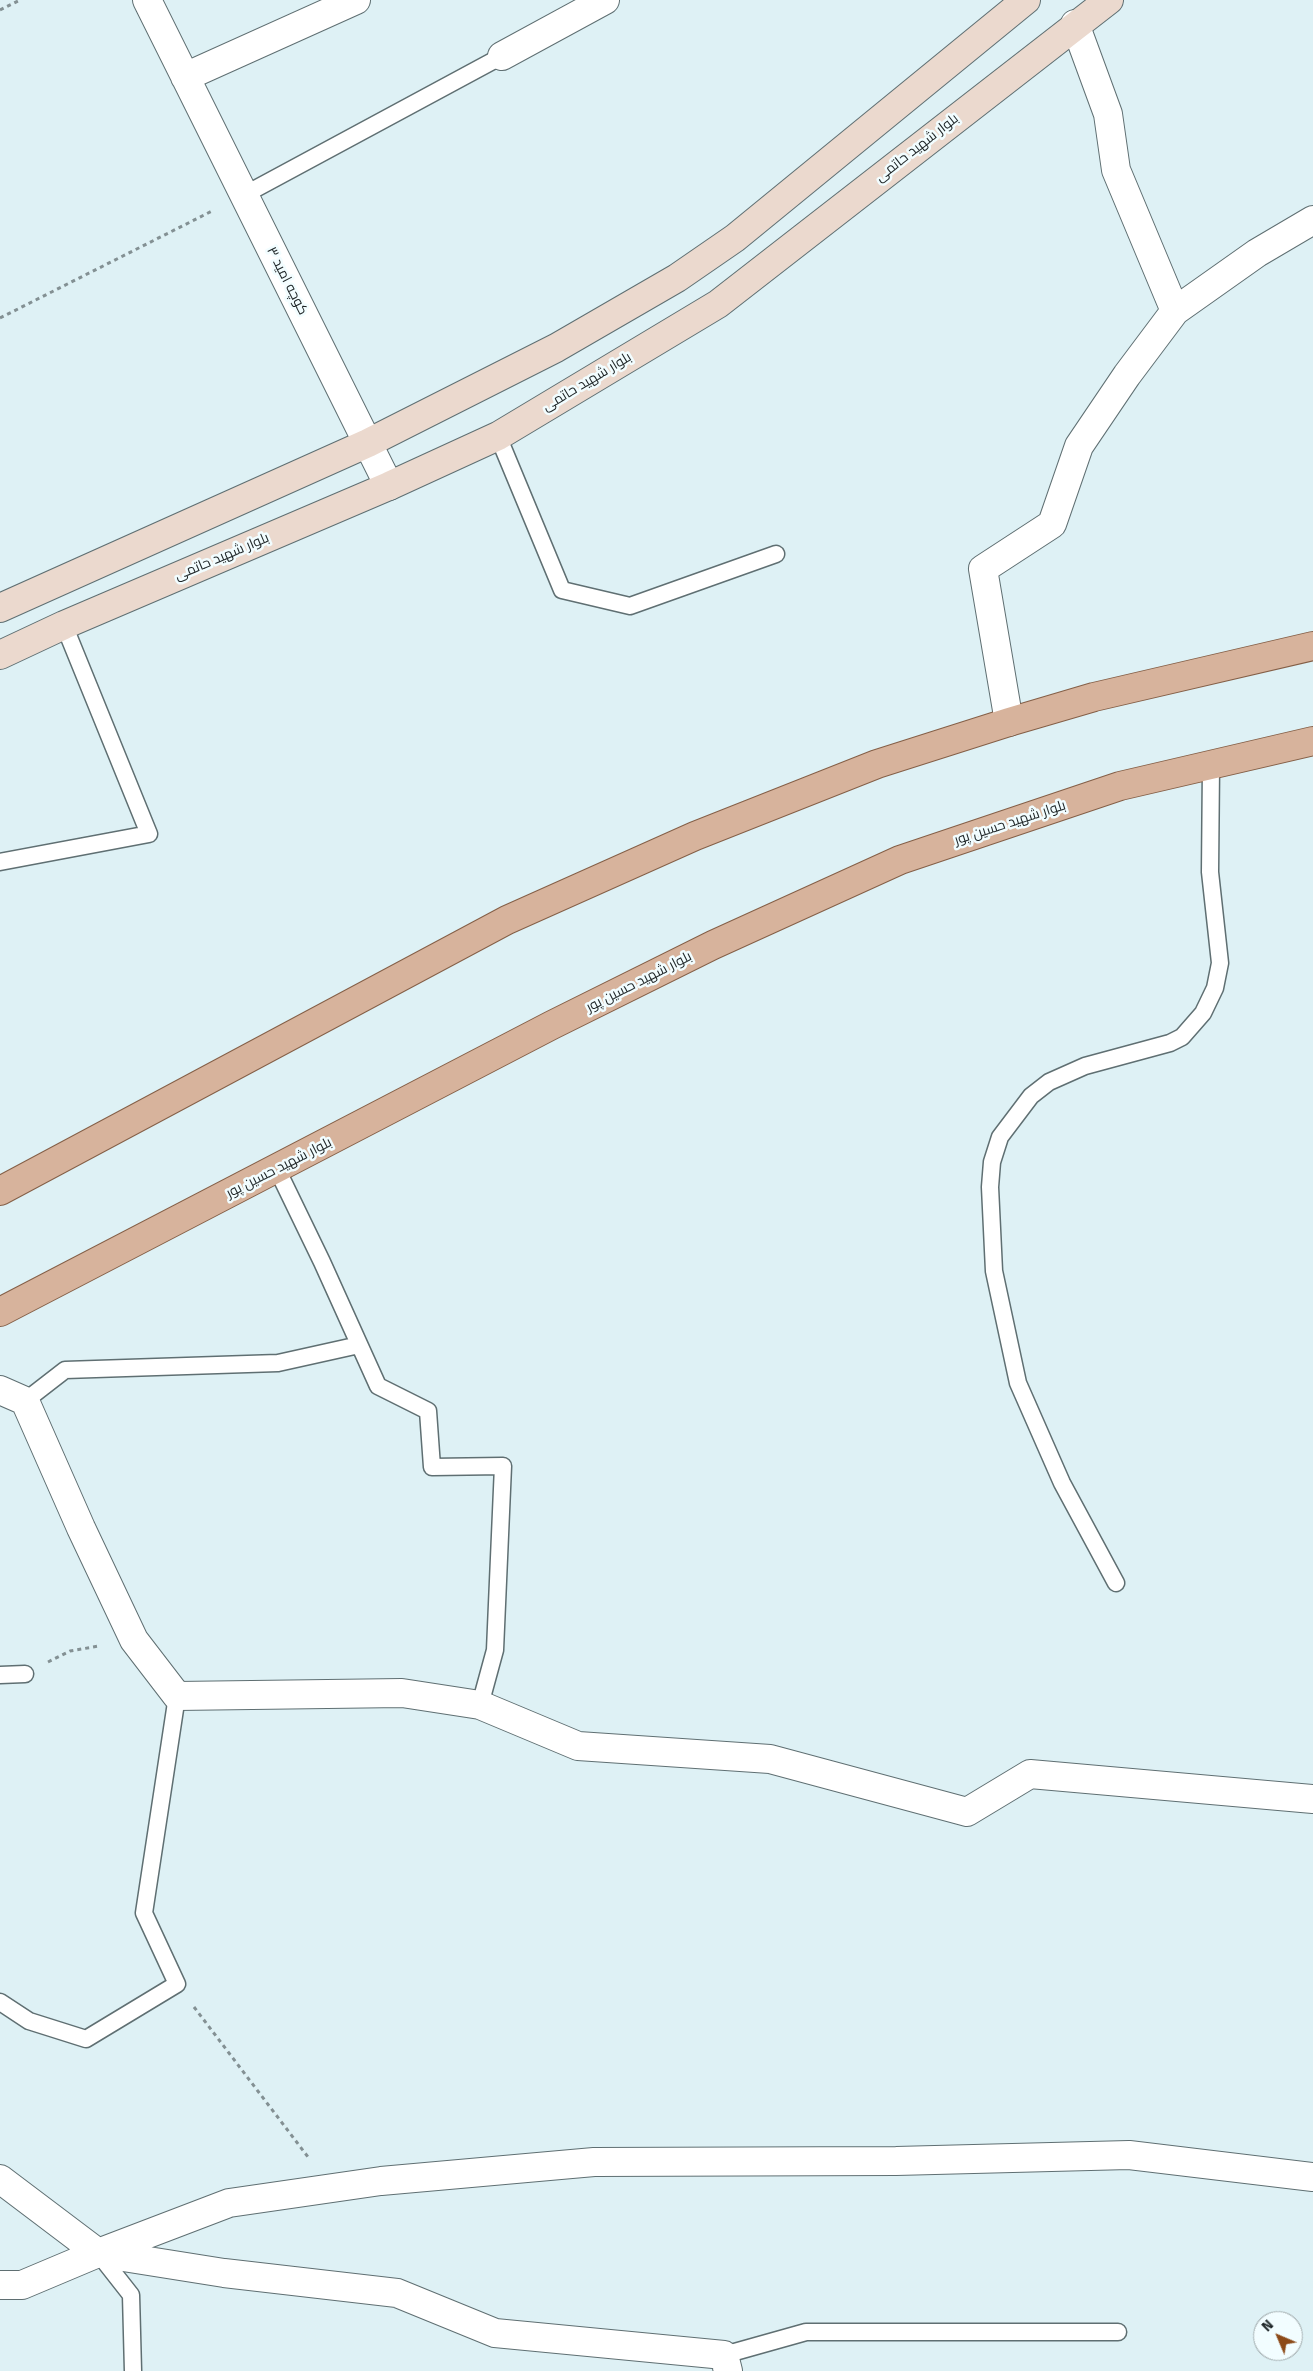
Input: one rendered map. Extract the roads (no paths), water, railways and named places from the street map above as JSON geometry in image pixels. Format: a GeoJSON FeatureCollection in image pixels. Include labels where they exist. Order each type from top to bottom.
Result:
{"type":"FeatureCollection","features":[{"type":"Feature","properties":{"kind":"main road"},"geometry":{"type":"LineString","coordinates":[[0,608],[368,443],[556,348],[677,278],[735,238],[1026,0]]}},
{"type":"Feature","properties":{"kind":"main road","name":"بلوار شهید حاتمی"},"geometry":{"type":"LineString","coordinates":[[0,655],[64,625],[389,486],[498,436],[718,304],[1075,24],[1109,0]]}},
{"type":"Feature","properties":{"kind":"main road"},"geometry":{"type":"LineString","coordinates":[[0,1191],[507,920],[695,836],[859,771],[1009,722],[1094,697],[1313,646]]}},
{"type":"Feature","properties":{"kind":"main road","name":"بلوار شهيد حسین پور"},"geometry":{"type":"LineString","coordinates":[[0,1312],[552,1025],[713,945],[900,860],[1120,786],[1313,741]]}},
{"type":"Feature","properties":{"kind":"street","name":"کوچه امید ۳"},"geometry":{"type":"LineString","coordinates":[[147,0],[389,486]]}},
{"type":"Feature","properties":{"kind":"street"},"geometry":{"type":"LineString","coordinates":[[185,77],[356,0]]}},
{"type":"Feature","properties":{"kind":"street"},"geometry":{"type":"LineString","coordinates":[[502,56],[605,0]]}},
{"type":"Feature","properties":{"kind":"street"},"geometry":{"type":"LineString","coordinates":[[1075,24],[1108,114],[1116,170],[1175,311]]}},
{"type":"Feature","properties":{"kind":"street"},"geometry":{"type":"LineString","coordinates":[[1009,722],[983,569],[1052,524],[1080,446],[1127,375],[1175,311],[1257,253],[1313,220]]}},
{"type":"Feature","properties":{"kind":"street"},"geometry":{"type":"LineString","coordinates":[[0,1390],[25,1401],[134,1640],[177,1696],[402,1693],[480,1705],[578,1746],[770,1760],[967,1812],[1030,1774],[1313,1799]]}},
{"type":"Feature","properties":{"kind":"street"},"geometry":{"type":"LineString","coordinates":[[0,2285],[22,2285],[98,2253],[229,2203],[381,2181],[594,2162],[896,2161],[1129,2155],[1313,2177]]}},
{"type":"Feature","properties":{"kind":"street"},"geometry":{"type":"LineString","coordinates":[[0,2179],[98,2253],[224,2273],[397,2293],[495,2332],[726,2363]]}},
{"type":"Feature","properties":{"kind":"lane"},"geometry":{"type":"LineString","coordinates":[[244,195],[502,56]]}},
{"type":"Feature","properties":{"kind":"lane"},"geometry":{"type":"LineString","coordinates":[[498,436],[562,590],[630,606],[776,554]]}},
{"type":"Feature","properties":{"kind":"lane"},"geometry":{"type":"LineString","coordinates":[[0,862],[149,834],[64,625]]}},
{"type":"Feature","properties":{"kind":"lane"},"geometry":{"type":"LineString","coordinates":[[1116,1583],[1062,1484],[1018,1383],[994,1271],[990,1187],[992,1162],[1000,1137],[1031,1096],[1049,1082],[1085,1066],[1170,1043],[1182,1037],[1203,1013],[1215,988],[1220,963],[1210,872],[1211,766]]}},
{"type":"Feature","properties":{"kind":"lane"},"geometry":{"type":"LineString","coordinates":[[277,1169],[378,1386],[428,1411],[432,1467],[503,1466],[495,1650],[480,1705]]}},
{"type":"Feature","properties":{"kind":"lane"},"geometry":{"type":"LineString","coordinates":[[25,1401],[65,1370],[278,1363],[359,1345]]}},
{"type":"Feature","properties":{"kind":"lane"},"geometry":{"type":"LineString","coordinates":[[0,1675],[25,1674]]}},
{"type":"Feature","properties":{"kind":"lane"},"geometry":{"type":"LineString","coordinates":[[0,2002],[29,2021],[86,2039],[177,1984],[144,1913],[177,1696]]}},
{"type":"Feature","properties":{"kind":"lane"},"geometry":{"type":"LineString","coordinates":[[98,2253],[132,2295],[133,2371]]}},
{"type":"Feature","properties":{"kind":"lane"},"geometry":{"type":"LineString","coordinates":[[726,2363],[806,2332],[1118,2332]]}}]}
